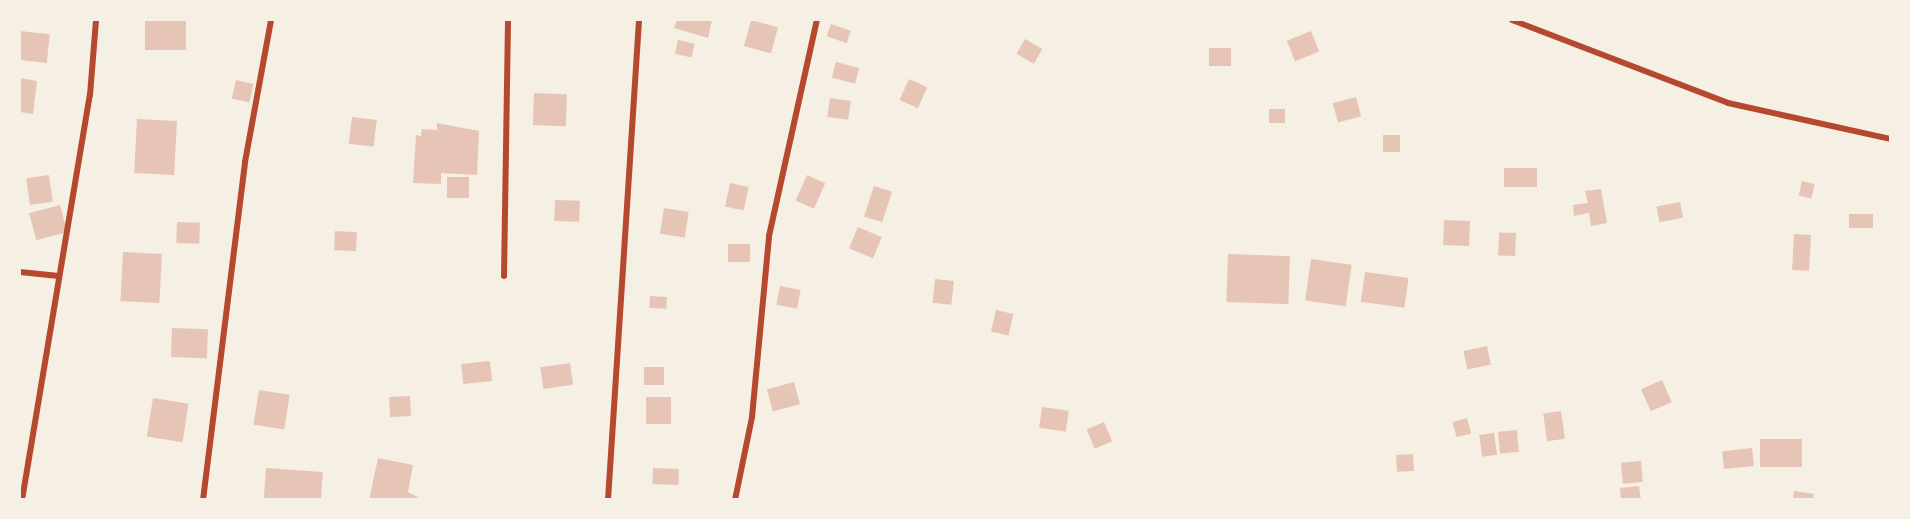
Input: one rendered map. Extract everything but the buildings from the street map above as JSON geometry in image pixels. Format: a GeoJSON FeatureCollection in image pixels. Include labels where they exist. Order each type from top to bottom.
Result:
{"type":"FeatureCollection","features":[{"type":"Feature","properties":{"kind":"street"},"geometry":{"type":"LineString","coordinates":[[22,500],[90,95],[96,20]]}},
{"type":"Feature","properties":{"kind":"street"},"geometry":{"type":"LineString","coordinates":[[202,500],[245,162],[271,20]]}},
{"type":"Feature","properties":{"kind":"street"},"geometry":{"type":"LineString","coordinates":[[504,276],[508,20]]}},
{"type":"Feature","properties":{"kind":"street"},"geometry":{"type":"LineString","coordinates":[[608,500],[639,20]]}},
{"type":"Feature","properties":{"kind":"street"},"geometry":{"type":"LineString","coordinates":[[735,500],[752,417],[769,236],[817,20]]}},
{"type":"Feature","properties":{"kind":"street"},"geometry":{"type":"LineString","coordinates":[[1512,20],[1728,103],[1890,139]]}},
{"type":"Feature","properties":{"kind":"street"},"geometry":{"type":"LineString","coordinates":[[20,272],[58,276]]}}]}
